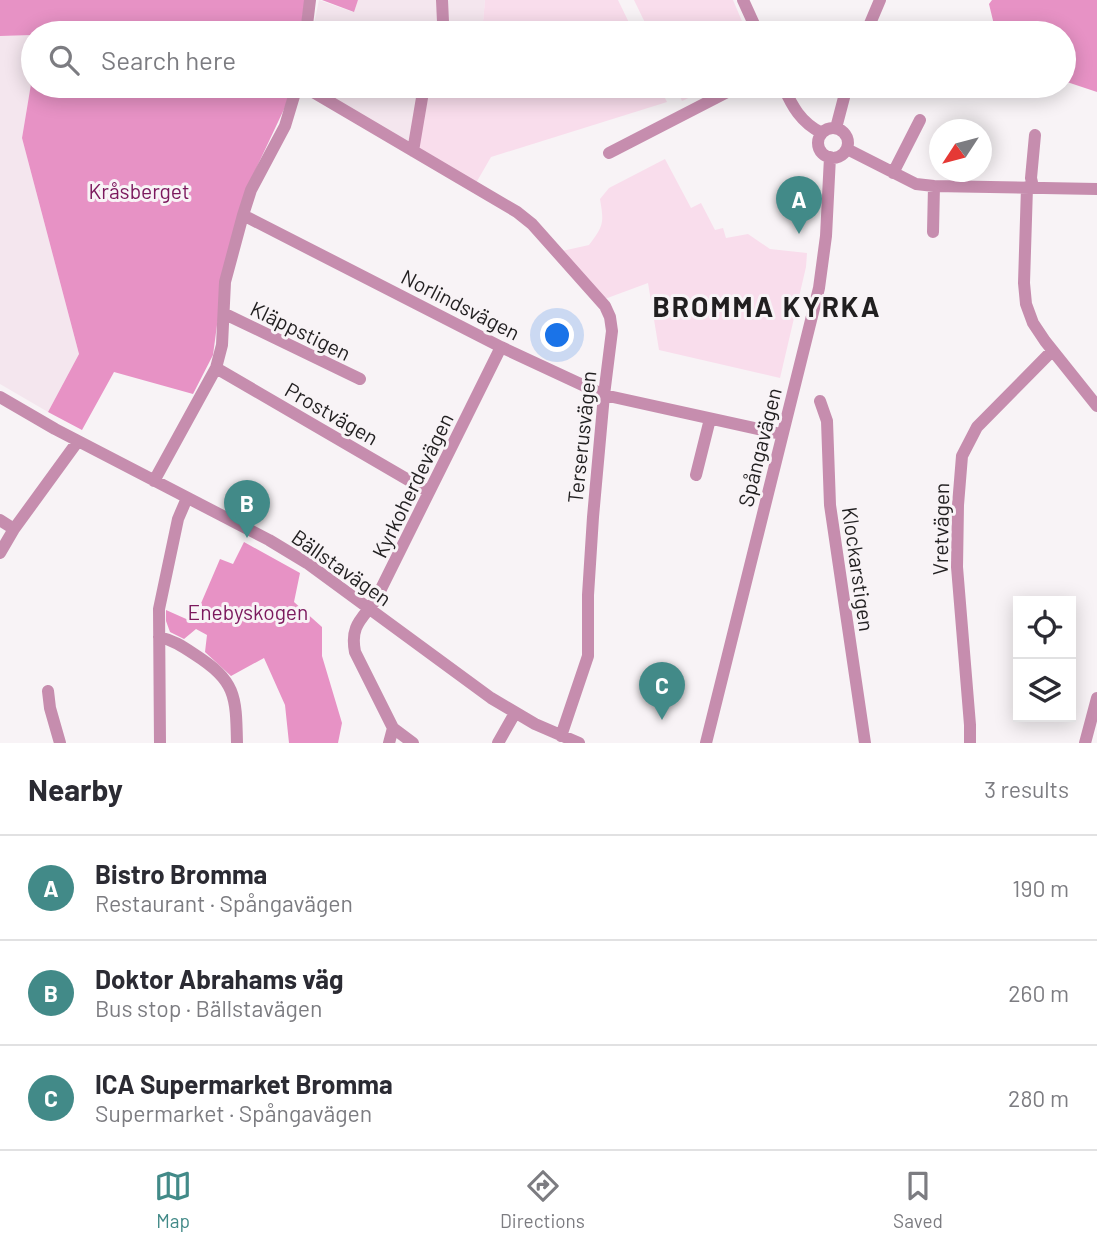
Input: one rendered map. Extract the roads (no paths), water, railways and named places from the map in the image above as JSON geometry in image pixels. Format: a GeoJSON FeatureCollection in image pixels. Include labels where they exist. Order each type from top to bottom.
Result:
{"type":"FeatureCollection","features":[{"type":"Feature","properties":{"kind":"street"},"geometry":{"type":"LineString","coordinates":[[307,21],[310,0]]}},
{"type":"Feature","properties":{"kind":"street"},"geometry":{"type":"LineString","coordinates":[[442,0],[443,21]]}},
{"type":"Feature","properties":{"kind":"street"},"geometry":{"type":"LineString","coordinates":[[743,0],[753,21]]}},
{"type":"Feature","properties":{"kind":"street"},"geometry":{"type":"LineString","coordinates":[[871,21],[880,0]]}},
{"type":"Feature","properties":{"kind":"street"},"geometry":{"type":"LineString","coordinates":[[154,481],[216,368],[222,345],[225,282],[243,215],[251,190],[285,126],[293,98]]}},
{"type":"Feature","properties":{"kind":"street","name":"Terserusvägen"},"geometry":{"type":"LineString","coordinates":[[323,98],[517,212],[532,224],[605,306],[610,317],[612,331],[593,517],[588,595],[588,656],[561,736]]}},
{"type":"Feature","properties":{"kind":"street"},"geometry":{"type":"LineString","coordinates":[[413,151],[430,98]]}},
{"type":"Feature","properties":{"kind":"street"},"geometry":{"type":"LineString","coordinates":[[609,153],[716,98]]}},
{"type":"Feature","properties":{"kind":"street"},"geometry":{"type":"LineString","coordinates":[[788,98],[794,110],[813,129],[822,133]]}},
{"type":"Feature","properties":{"kind":"street"},"geometry":{"type":"LineString","coordinates":[[835,128],[844,98]]}},
{"type":"Feature","properties":{"kind":"street"},"geometry":{"type":"LineString","coordinates":[[893,173],[920,120]]}},
{"type":"Feature","properties":{"kind":"street"},"geometry":{"type":"LineString","coordinates":[[835,128],[842,130],[847,136],[847,149],[840,156],[830,157],[821,151],[819,145],[822,133],[835,128]]}},
{"type":"Feature","properties":{"kind":"street"},"geometry":{"type":"LineString","coordinates":[[1035,135],[1024,283],[1026,304],[1033,323],[1052,351],[1097,406]]}},
{"type":"Feature","properties":{"kind":"street"},"geometry":{"type":"LineString","coordinates":[[847,149],[916,184],[1097,189]]}},
{"type":"Feature","properties":{"kind":"street","name":"Spångavägen"},"geometry":{"type":"LineString","coordinates":[[706,743],[819,288],[826,236],[830,157]]}},
{"type":"Feature","properties":{"kind":"street"},"geometry":{"type":"LineString","coordinates":[[933,232],[934,186]]}},
{"type":"Feature","properties":{"kind":"street","name":"Norlindsvägen"},"geometry":{"type":"LineString","coordinates":[[243,215],[501,347],[604,395],[782,434]]}},
{"type":"Feature","properties":{"kind":"street","name":"Kläppstigen"},"geometry":{"type":"LineString","coordinates":[[225,314],[360,379]]}},
{"type":"Feature","properties":{"kind":"street","name":"Kyrkoherdevägen"},"geometry":{"type":"LineString","coordinates":[[413,743],[393,728],[355,652],[352,639],[355,627],[375,601],[501,347]]}},
{"type":"Feature","properties":{"kind":"street","name":"Vretvägen"},"geometry":{"type":"LineString","coordinates":[[970,743],[957,568],[962,456],[977,427],[1052,351]]}},
{"type":"Feature","properties":{"kind":"street","name":"Prostvägen"},"geometry":{"type":"LineString","coordinates":[[216,368],[429,492]]}},
{"type":"Feature","properties":{"kind":"street","name":"Bällstavägen"},"geometry":{"type":"LineString","coordinates":[[0,397],[78,441],[269,540],[307,563],[491,698],[515,713],[579,743]]}},
{"type":"Feature","properties":{"kind":"street","name":"Klockarstigen"},"geometry":{"type":"LineString","coordinates":[[820,401],[827,421],[830,505],[865,743]]}},
{"type":"Feature","properties":{"kind":"street"},"geometry":{"type":"LineString","coordinates":[[695,475],[710,419]]}},
{"type":"Feature","properties":{"kind":"street"},"geometry":{"type":"LineString","coordinates":[[0,553],[13,528],[78,441]]}},
{"type":"Feature","properties":{"kind":"street"},"geometry":{"type":"LineString","coordinates":[[160,743],[159,609],[178,519],[187,498]]}},
{"type":"Feature","properties":{"kind":"street"},"geometry":{"type":"LineString","coordinates":[[0,520],[13,528]]}},
{"type":"Feature","properties":{"kind":"street"},"geometry":{"type":"LineString","coordinates":[[159,637],[173,640],[223,676],[232,693],[237,712],[237,743]]}},
{"type":"Feature","properties":{"kind":"street"},"geometry":{"type":"LineString","coordinates":[[48,691],[60,743]]}},
{"type":"Feature","properties":{"kind":"street"},"geometry":{"type":"LineString","coordinates":[[1085,743],[1097,698]]}},
{"type":"Feature","properties":{"kind":"street"},"geometry":{"type":"LineString","coordinates":[[498,743],[515,713]]}},
{"type":"Feature","properties":{"kind":"street"},"geometry":{"type":"LineString","coordinates":[[389,743],[393,728]]}},
{"type":"Feature","properties":{"kind":"place","name":"Bistro Bromma"},"geometry":{"type":"Point","coordinates":[799,234]}},
{"type":"Feature","properties":{"kind":"place","name":"Doktor Abrahams väg"},"geometry":{"type":"Point","coordinates":[247,538]}},
{"type":"Feature","properties":{"kind":"place","name":"ICA Supermarket Bromma"},"geometry":{"type":"Point","coordinates":[662,720]}},
{"type":"Feature","properties":{"kind":"district","name":"BROMMA KYRKA"},"geometry":{"type":"Point","coordinates":[767,306]}},
{"type":"Feature","properties":{"kind":"park label","name":"Kråsberget"},"geometry":{"type":"Point","coordinates":[139,190]}},
{"type":"Feature","properties":{"kind":"park label","name":"Enebyskogen"},"geometry":{"type":"Point","coordinates":[248,611]}}]}
